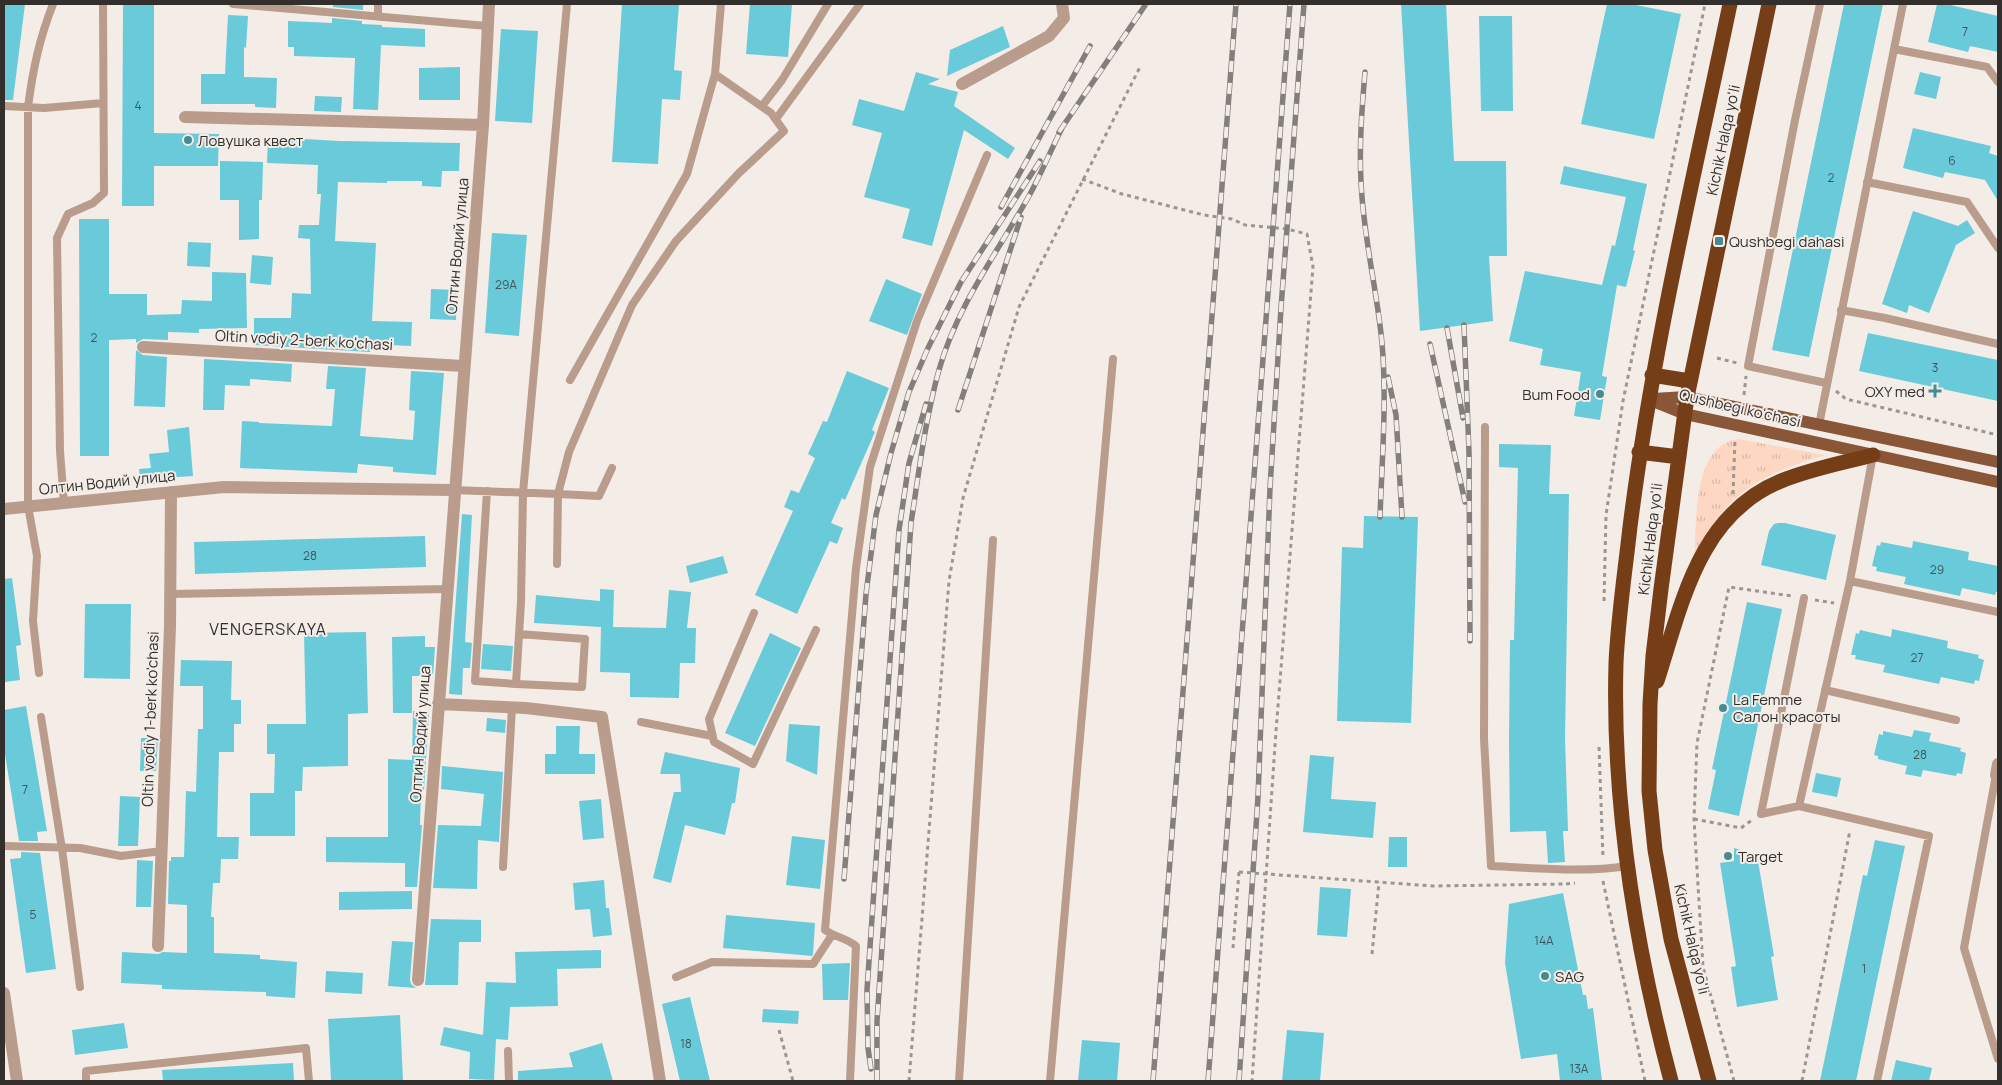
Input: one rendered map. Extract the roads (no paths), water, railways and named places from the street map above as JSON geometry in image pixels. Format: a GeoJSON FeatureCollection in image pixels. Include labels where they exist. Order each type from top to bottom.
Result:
{"type":"FeatureCollection","features":[{"type":"Feature","properties":{"kind":"highway","name":"Kichik Halqa yo'li"},"geometry":{"type":"LineString","coordinates":[[1671,1081],[1641,952],[1628,866],[1618,763],[1616,661],[1640,452],[1652,375],[1730,4]]}},
{"type":"Feature","properties":{"kind":"highway","name":"Kichik Halqa yo'li"},"geometry":{"type":"LineString","coordinates":[[1709,1081],[1671,938],[1656,857],[1649,791],[1650,704],[1653,656],[1687,397],[1769,4]]}},
{"type":"Feature","properties":{"kind":"highway"},"geometry":{"type":"LineString","coordinates":[[1652,375],[1690,381]]}},
{"type":"Feature","properties":{"kind":"highway"},"geometry":{"type":"LineString","coordinates":[[1640,452],[1679,457]]}},
{"type":"Feature","properties":{"kind":"highway"},"geometry":{"type":"LineString","coordinates":[[1650,704],[1698,561],[1712,537],[1732,512],[1758,492],[1779,481],[1873,455]]}},
{"type":"Feature","properties":{"kind":"main road","name":"Qushbegi ko'chasi"},"geometry":{"type":"LineString","coordinates":[[1648,399],[1687,397],[1998,462]]}},
{"type":"Feature","properties":{"kind":"main road","name":"Qushbegi ko'chasi"},"geometry":{"type":"LineString","coordinates":[[1648,399],[1685,414],[1998,482]]}},
{"type":"Feature","properties":{"kind":"street","name":"Олтин Водий улица"},"geometry":{"type":"LineString","coordinates":[[418,980],[463,366],[483,125],[488,4]]}},
{"type":"Feature","properties":{"kind":"street"},"geometry":{"type":"LineString","coordinates":[[962,84],[1049,36],[1064,18],[1062,4]]}},
{"type":"Feature","properties":{"kind":"street"},"geometry":{"type":"LineString","coordinates":[[185,117],[483,125]]}},
{"type":"Feature","properties":{"kind":"street","name":"Oltin vodiy 2-berk ko'chasi"},"geometry":{"type":"LineString","coordinates":[[142,347],[463,366]]}},
{"type":"Feature","properties":{"kind":"street","name":"Олтин Водий улица"},"geometry":{"type":"LineString","coordinates":[[4,509],[224,487],[454,490]]}},
{"type":"Feature","properties":{"kind":"street","name":"Oltin vodiy 1-berk ko'chasi"},"geometry":{"type":"LineString","coordinates":[[158,946],[170,594],[171,492]]}},
{"type":"Feature","properties":{"kind":"street"},"geometry":{"type":"LineString","coordinates":[[438,704],[512,707],[602,717],[660,1081]]}},
{"type":"Feature","properties":{"kind":"street"},"geometry":{"type":"LineString","coordinates":[[4,993],[17,1081]]}},
{"type":"Feature","properties":{"kind":"lane"},"geometry":{"type":"LineString","coordinates":[[39,672],[33,621],[37,556],[28,506],[28,107],[34,62],[42,31],[53,4]]}},
{"type":"Feature","properties":{"kind":"lane"},"geometry":{"type":"LineString","coordinates":[[64,503],[60,451],[57,238],[68,214],[93,202],[104,193],[103,4]]}},
{"type":"Feature","properties":{"kind":"lane"},"geometry":{"type":"LineString","coordinates":[[233,4],[298,7],[378,17],[487,26]]}},
{"type":"Feature","properties":{"kind":"lane"},"geometry":{"type":"LineString","coordinates":[[378,4],[378,17]]}},
{"type":"Feature","properties":{"kind":"lane"},"geometry":{"type":"LineString","coordinates":[[516,684],[521,602],[522,493],[567,4]]}},
{"type":"Feature","properties":{"kind":"lane"},"geometry":{"type":"LineString","coordinates":[[570,380],[687,174],[715,74],[721,4]]}},
{"type":"Feature","properties":{"kind":"lane"},"geometry":{"type":"LineString","coordinates":[[762,106],[782,80],[828,4]]}},
{"type":"Feature","properties":{"kind":"lane"},"geometry":{"type":"LineString","coordinates":[[776,118],[860,4]]}},
{"type":"Feature","properties":{"kind":"lane"},"geometry":{"type":"LineString","coordinates":[[1820,4],[1795,120],[1748,366],[1826,383]]}},
{"type":"Feature","properties":{"kind":"lane"},"geometry":{"type":"LineString","coordinates":[[1819,424],[1903,4]]}},
{"type":"Feature","properties":{"kind":"lane"},"geometry":{"type":"LineString","coordinates":[[1894,49],[1987,67],[1998,82]]}},
{"type":"Feature","properties":{"kind":"lane"},"geometry":{"type":"LineString","coordinates":[[557,564],[558,494],[569,452],[632,305],[676,241],[739,173],[784,131],[776,118],[762,106],[715,74]]}},
{"type":"Feature","properties":{"kind":"lane"},"geometry":{"type":"LineString","coordinates":[[4,106],[44,108],[103,103]]}},
{"type":"Feature","properties":{"kind":"lane"},"geometry":{"type":"LineString","coordinates":[[850,1081],[856,946],[848,940],[832,935],[825,930],[855,577],[870,467],[917,321],[987,156]]}},
{"type":"Feature","properties":{"kind":"lane"},"geometry":{"type":"LineString","coordinates":[[1867,182],[1967,202],[1998,248]]}},
{"type":"Feature","properties":{"kind":"lane"},"geometry":{"type":"LineString","coordinates":[[1841,310],[1998,344]]}},
{"type":"Feature","properties":{"kind":"lane"},"geometry":{"type":"LineString","coordinates":[[1050,1081],[1113,360]]}},
{"type":"Feature","properties":{"kind":"lane"},"geometry":{"type":"LineString","coordinates":[[1485,426],[1484,740],[1491,866],[1566,870],[1628,866]]}},
{"type":"Feature","properties":{"kind":"lane"},"geometry":{"type":"LineString","coordinates":[[1799,806],[1850,581],[1873,455]]}},
{"type":"Feature","properties":{"kind":"lane"},"geometry":{"type":"LineString","coordinates":[[454,490],[600,496],[612,468]]}},
{"type":"Feature","properties":{"kind":"lane"},"geometry":{"type":"LineString","coordinates":[[487,491],[476,681],[582,687],[585,639],[519,634]]}},
{"type":"Feature","properties":{"kind":"lane"},"geometry":{"type":"LineString","coordinates":[[959,1081],[993,540]]}},
{"type":"Feature","properties":{"kind":"lane"},"geometry":{"type":"LineString","coordinates":[[1850,581],[1998,612]]}},
{"type":"Feature","properties":{"kind":"lane"},"geometry":{"type":"LineString","coordinates":[[170,594],[447,589]]}},
{"type":"Feature","properties":{"kind":"lane"},"geometry":{"type":"LineString","coordinates":[[1804,598],[1761,814],[1799,806],[1929,836],[1877,1081]]}},
{"type":"Feature","properties":{"kind":"lane"},"geometry":{"type":"LineString","coordinates":[[754,613],[709,719],[714,742],[754,764],[816,630]]}},
{"type":"Feature","properties":{"kind":"lane"},"geometry":{"type":"LineString","coordinates":[[1825,690],[1956,720]]}},
{"type":"Feature","properties":{"kind":"lane"},"geometry":{"type":"LineString","coordinates":[[503,867],[512,707]]}},
{"type":"Feature","properties":{"kind":"lane"},"geometry":{"type":"LineString","coordinates":[[41,717],[62,849],[80,986]]}},
{"type":"Feature","properties":{"kind":"lane"},"geometry":{"type":"LineString","coordinates":[[641,722],[712,736]]}},
{"type":"Feature","properties":{"kind":"lane"},"geometry":{"type":"LineString","coordinates":[[1998,771],[1964,948],[1998,1059]]}},
{"type":"Feature","properties":{"kind":"lane"},"geometry":{"type":"LineString","coordinates":[[4,846],[80,848],[122,856],[162,851]]}},
{"type":"Feature","properties":{"kind":"lane"},"geometry":{"type":"LineString","coordinates":[[676,977],[712,962],[813,964],[832,935]]}},
{"type":"Feature","properties":{"kind":"lane"},"geometry":{"type":"LineString","coordinates":[[86,1081],[86,1071],[306,1048],[309,1081]]}},
{"type":"Feature","properties":{"kind":"lane"},"geometry":{"type":"LineString","coordinates":[[508,1051],[509,1081]]}},
{"type":"Feature","properties":{"kind":"railway"},"geometry":{"type":"LineString","coordinates":[[1059,132],[1146,4]]}},
{"type":"Feature","properties":{"kind":"railway"},"geometry":{"type":"LineString","coordinates":[[1153,1081],[1236,4]]}},
{"type":"Feature","properties":{"kind":"railway"},"geometry":{"type":"LineString","coordinates":[[1208,1081],[1290,4]]}},
{"type":"Feature","properties":{"kind":"railway"},"geometry":{"type":"LineString","coordinates":[[1239,1081],[1258,797],[1270,488],[1281,308],[1304,4]]}},
{"type":"Feature","properties":{"kind":"railway"},"geometry":{"type":"LineString","coordinates":[[1001,207],[1090,46]]}},
{"type":"Feature","properties":{"kind":"railway"},"geometry":{"type":"LineString","coordinates":[[1365,72],[1360,167],[1362,202],[1380,323],[1384,386],[1380,517]]}},
{"type":"Feature","properties":{"kind":"railway"},"geometry":{"type":"LineString","coordinates":[[877,1081],[877,1021],[911,523],[926,427],[939,370],[956,324],[979,280],[1029,196],[1062,128]]}},
{"type":"Feature","properties":{"kind":"railway"},"geometry":{"type":"LineString","coordinates":[[844,879],[866,594],[876,515],[891,453],[909,392],[928,348],[961,282],[1040,161]]}},
{"type":"Feature","properties":{"kind":"railway"},"geometry":{"type":"LineString","coordinates":[[958,410],[1021,217]]}},
{"type":"Feature","properties":{"kind":"railway"},"geometry":{"type":"LineString","coordinates":[[1464,325],[1469,452],[1470,641]]}},
{"type":"Feature","properties":{"kind":"railway"},"geometry":{"type":"LineString","coordinates":[[1447,328],[1463,418]]}},
{"type":"Feature","properties":{"kind":"railway"},"geometry":{"type":"LineString","coordinates":[[1430,344],[1465,502]]}},
{"type":"Feature","properties":{"kind":"railway"},"geometry":{"type":"LineString","coordinates":[[1388,377],[1396,415],[1402,517]]}},
{"type":"Feature","properties":{"kind":"railway"},"geometry":{"type":"LineString","coordinates":[[871,1069],[868,1048],[867,990],[899,530],[909,463],[926,404]]}},
{"type":"Feature","properties":{"kind":"place","name":"Ловушка квест"},"geometry":{"type":"Point","coordinates":[188,140]}},
{"type":"Feature","properties":{"kind":"place","name":"Qushbegi dahasi"},"geometry":{"type":"Point","coordinates":[1719,241]}},
{"type":"Feature","properties":{"kind":"place","name":"OXY med"},"geometry":{"type":"Point","coordinates":[1935,391]}},
{"type":"Feature","properties":{"kind":"place","name":"Bum Food"},"geometry":{"type":"Point","coordinates":[1600,394]}},
{"type":"Feature","properties":{"kind":"place","name":"La Femme Салон красоты"},"geometry":{"type":"Point","coordinates":[1723,708]}},
{"type":"Feature","properties":{"kind":"place","name":"Target"},"geometry":{"type":"Point","coordinates":[1728,856]}},
{"type":"Feature","properties":{"kind":"place","name":"SAG"},"geometry":{"type":"Point","coordinates":[1545,976]}},
{"type":"Feature","properties":{"kind":"district","name":"VENGERSKAYA"},"geometry":{"type":"Point","coordinates":[268,629]}}]}
